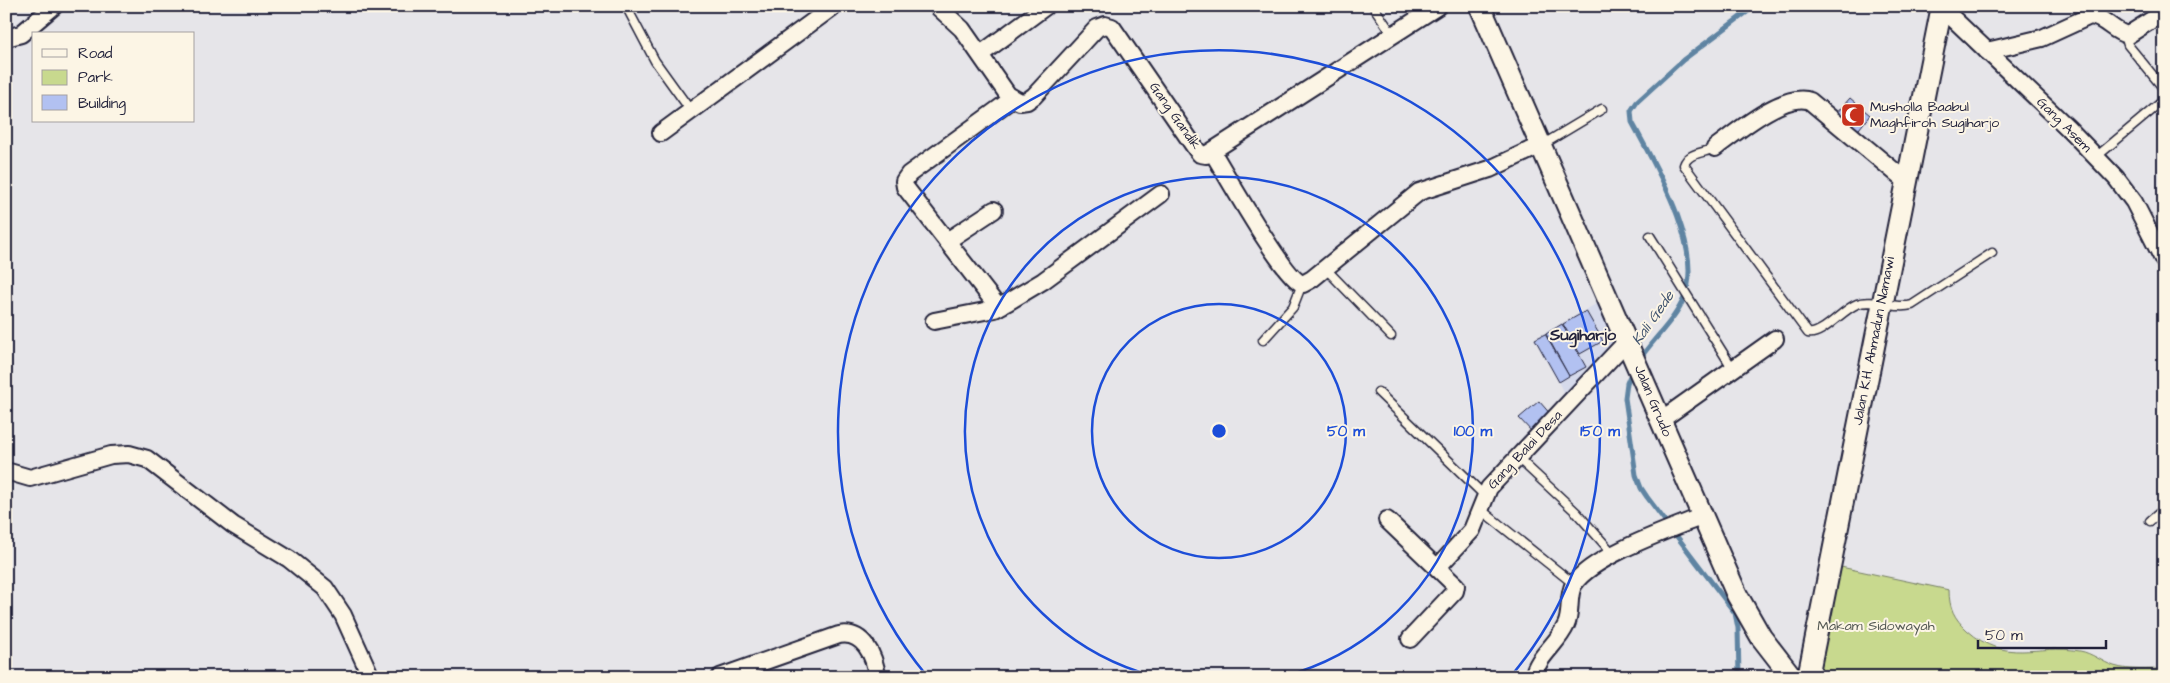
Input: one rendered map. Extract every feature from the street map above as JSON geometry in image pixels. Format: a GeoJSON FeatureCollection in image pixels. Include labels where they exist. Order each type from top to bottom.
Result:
{"type":"FeatureCollection","features":[{"type":"Feature","properties":{"kind":"street"},"geometry":{"type":"LineString","coordinates":[[6,38],[21,34],[54,6]]}},
{"type":"Feature","properties":{"kind":"street"},"geometry":{"type":"LineString","coordinates":[[661,133],[834,6]]}},
{"type":"Feature","properties":{"kind":"street"},"geometry":{"type":"LineString","coordinates":[[937,6],[962,29],[1012,99],[909,174],[904,181],[905,187],[998,308]]}},
{"type":"Feature","properties":{"kind":"street"},"geometry":{"type":"LineString","coordinates":[[981,54],[1046,6]]}},
{"type":"Feature","properties":{"kind":"street","name":"Gang Gandik"},"geometry":{"type":"LineString","coordinates":[[1012,99],[1022,102],[1030,100],[1092,33],[1100,26],[1107,25],[1116,31],[1196,149],[1202,155],[1213,153],[1438,6]]}},
{"type":"Feature","properties":{"kind":"street","name":"Jalan Grudo"},"geometry":{"type":"LineString","coordinates":[[1480,6],[1748,615],[1792,677]]}},
{"type":"Feature","properties":{"kind":"street","name":"Gang Asem"},"geometry":{"type":"LineString","coordinates":[[1941,7],[2096,157],[2121,184],[2134,202],[2164,261]]}},
{"type":"Feature","properties":{"kind":"street","name":"Jalan K.H. Ahmadun Namawi"},"geometry":{"type":"LineString","coordinates":[[1808,677],[1941,7]]}},
{"type":"Feature","properties":{"kind":"street"},"geometry":{"type":"LineString","coordinates":[[1987,51],[2033,41],[2093,11],[2124,35],[2132,33],[2164,12]]}},
{"type":"Feature","properties":{"kind":"street"},"geometry":{"type":"LineString","coordinates":[[1715,148],[1766,113],[1791,100],[1804,99],[1810,101],[1906,181]]}},
{"type":"Feature","properties":{"kind":"street"},"geometry":{"type":"LineString","coordinates":[[1213,153],[1276,255],[1295,280],[1302,284],[1312,279],[1419,192],[1490,169],[1541,145]]}},
{"type":"Feature","properties":{"kind":"street"},"geometry":{"type":"LineString","coordinates":[[934,321],[998,308],[1042,280],[1161,194]]}},
{"type":"Feature","properties":{"kind":"street"},"geometry":{"type":"LineString","coordinates":[[947,241],[994,210]]}},
{"type":"Feature","properties":{"kind":"street"},"geometry":{"type":"LineString","coordinates":[[1661,420],[1775,339]]}},
{"type":"Feature","properties":{"kind":"street","name":"Gang Balai Desa"},"geometry":{"type":"LineString","coordinates":[[1438,567],[1472,530],[1482,502],[1517,457],[1630,348]]}},
{"type":"Feature","properties":{"kind":"street"},"geometry":{"type":"LineString","coordinates":[[6,471],[30,478],[112,455],[129,454],[147,459],[233,525],[289,559],[324,588],[343,615],[370,677]]}},
{"type":"Feature","properties":{"kind":"street"},"geometry":{"type":"LineString","coordinates":[[1533,677],[1539,660],[1566,626],[1574,584],[1588,570],[1614,555],[1703,516]]}},
{"type":"Feature","properties":{"kind":"street"},"geometry":{"type":"LineString","coordinates":[[1387,520],[1438,567],[1455,584],[1456,588],[1410,639]]}},
{"type":"Feature","properties":{"kind":"street"},"geometry":{"type":"LineString","coordinates":[[720,677],[839,635],[850,634],[859,637],[865,644],[874,661],[877,677]]}},
{"type":"Feature","properties":{"kind":"lane"},"geometry":{"type":"LineString","coordinates":[[1373,6],[1393,35]]}},
{"type":"Feature","properties":{"kind":"lane"},"geometry":{"type":"LineString","coordinates":[[627,7],[655,61],[691,111]]}},
{"type":"Feature","properties":{"kind":"lane"},"geometry":{"type":"LineString","coordinates":[[2124,35],[2128,45],[2164,89]]}},
{"type":"Feature","properties":{"kind":"lane"},"geometry":{"type":"LineString","coordinates":[[2096,157],[2164,100]]}},
{"type":"Feature","properties":{"kind":"lane"},"geometry":{"type":"LineString","coordinates":[[1541,145],[1602,109]]}},
{"type":"Feature","properties":{"kind":"lane"},"geometry":{"type":"LineString","coordinates":[[1715,148],[1693,155],[1687,159],[1684,165],[1806,332],[1812,334],[1818,332],[1859,303],[1900,307],[1912,305],[1992,253]]}},
{"type":"Feature","properties":{"kind":"lane"},"geometry":{"type":"LineString","coordinates":[[1650,236],[1733,369]]}},
{"type":"Feature","properties":{"kind":"lane"},"geometry":{"type":"LineString","coordinates":[[1325,268],[1391,336]]}},
{"type":"Feature","properties":{"kind":"lane"},"geometry":{"type":"LineString","coordinates":[[1263,340],[1293,307],[1302,284]]}},
{"type":"Feature","properties":{"kind":"lane"},"geometry":{"type":"LineString","coordinates":[[1378,392],[1482,502],[1574,584]]}},
{"type":"Feature","properties":{"kind":"lane"},"geometry":{"type":"LineString","coordinates":[[1517,457],[1576,512],[1614,555]]}},
{"type":"Feature","properties":{"kind":"lane"},"geometry":{"type":"LineString","coordinates":[[2150,521],[2164,509]]}},
{"type":"Feature","properties":{"kind":"shaded area"},"geometry":{"type":"Polygon","coordinates":[[[1603,300],[1621,340],[1567,398],[1534,339],[1603,300]]]}},
{"type":"Feature","properties":{"kind":"green space","name":"Makam Sidowayah"},"geometry":{"type":"Polygon","coordinates":[[[1836,566],[1949,590],[1951,607],[1959,621],[1967,630],[1982,641],[1995,647],[2022,651],[2064,649],[2080,651],[2120,668],[2164,669],[2164,677],[1815,677],[1836,566]]]}},
{"type":"Feature","properties":{"kind":"building","name":"Musholla Baabul Maghfiroh Sugiharjo"},"geometry":{"type":"Polygon","coordinates":[[[1850,98],[1870,115],[1856,133],[1835,115],[1850,98]]]}},
{"type":"Feature","properties":{"kind":"building"},"geometry":{"type":"Polygon","coordinates":[[[1586,311],[1603,341],[1580,354],[1563,324],[1586,311]]]}},
{"type":"Feature","properties":{"kind":"building"},"geometry":{"type":"Polygon","coordinates":[[[1562,324],[1586,367],[1569,376],[1546,334],[1562,324]]]}},
{"type":"Feature","properties":{"kind":"building"},"geometry":{"type":"Polygon","coordinates":[[[1545,334],[1569,376],[1559,382],[1535,339],[1545,334]]]}},
{"type":"Feature","properties":{"kind":"building"},"geometry":{"type":"Polygon","coordinates":[[[1539,401],[1552,416],[1532,432],[1519,418],[1539,401]]]}},
{"type":"Feature","properties":{"kind":"waterway","name":"Kali Gede"},"geometry":{"type":"LineString","coordinates":[[1639,360],[1680,306],[1689,278],[1688,256],[1675,208],[1632,122],[1631,111],[1637,102],[1683,60],[1755,6]]}},
{"type":"Feature","properties":{"kind":"waterway","name":"Kali Gede"},"geometry":{"type":"LineString","coordinates":[[1633,369],[1627,383],[1625,398],[1636,475],[1647,497],[1735,613],[1738,628],[1739,677]]}},
{"type":"Feature","properties":{"kind":"place","name":"Musholla Baabul Maghfiroh Sugiharjo"},"geometry":{"type":"Point","coordinates":[1853,115]}},
{"type":"Feature","properties":{"kind":"district","name":"Sugiharjo"},"geometry":{"type":"Point","coordinates":[1583,335]}}]}
